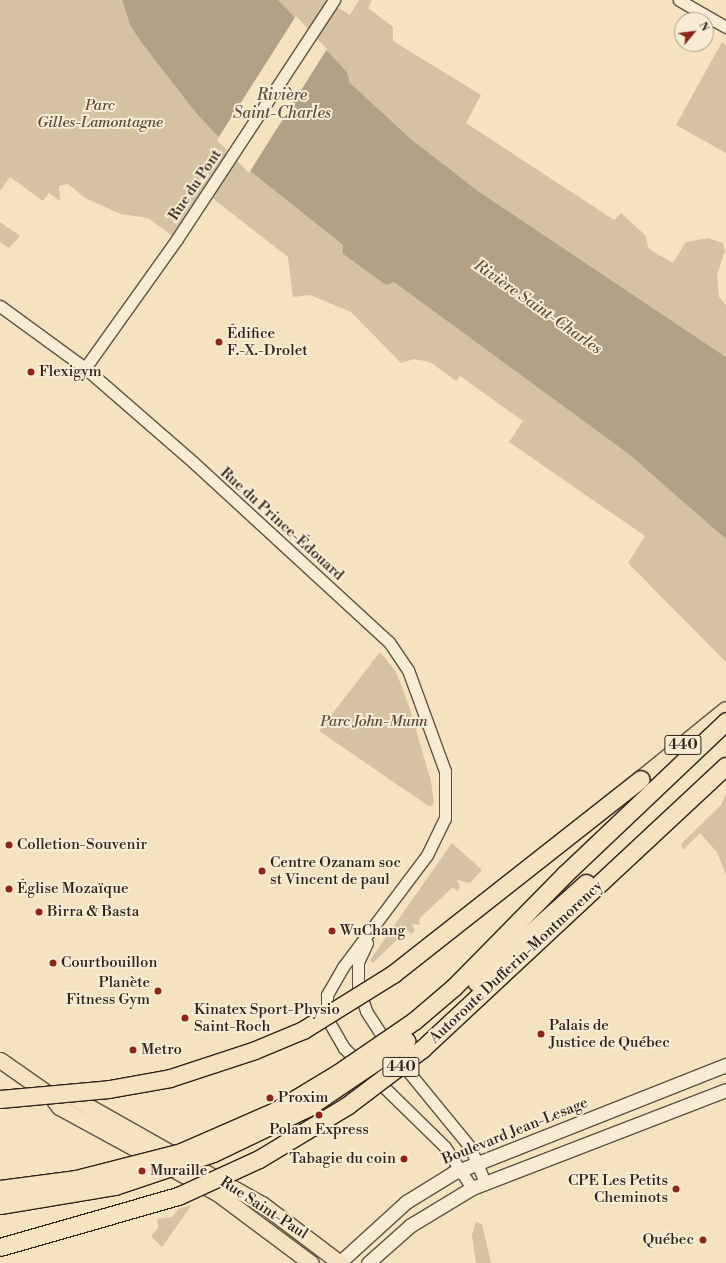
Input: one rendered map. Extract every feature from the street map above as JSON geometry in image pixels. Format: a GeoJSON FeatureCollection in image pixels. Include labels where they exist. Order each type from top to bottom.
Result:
{"type":"FeatureCollection","features":[{"type":"Feature","properties":{"kind":"highway","name":"440"},"geometry":{"type":"LineString","coordinates":[[0,1099],[109,1090],[170,1078],[255,1050],[334,1013],[462,923],[726,710]]}},
{"type":"Feature","properties":{"kind":"highway"},"geometry":{"type":"LineString","coordinates":[[0,1189],[98,1175],[206,1142],[275,1111],[369,1054],[460,982],[565,874],[726,722]]}},
{"type":"Feature","properties":{"kind":"highway"},"geometry":{"type":"LineString","coordinates":[[0,1205],[57,1198],[138,1180],[255,1135],[333,1092],[428,1024],[726,759]]}},
{"type":"Feature","properties":{"kind":"highway","name":"Autoroute Dufferin-Montmorency"},"geometry":{"type":"LineString","coordinates":[[0,1247],[178,1196],[259,1160],[354,1101],[428,1044],[726,766]]}},
{"type":"Feature","properties":{"kind":"main road","name":"Rue Saint-Paul"},"geometry":{"type":"LineString","coordinates":[[0,1060],[50,1095],[59,1107],[166,1165],[305,1234],[339,1263]]}},
{"type":"Feature","properties":{"kind":"main road","name":"Boulevard Jean-Lesage"},"geometry":{"type":"LineString","coordinates":[[339,1263],[406,1202],[462,1169],[726,1065]]}},
{"type":"Feature","properties":{"kind":"main road"},"geometry":{"type":"LineString","coordinates":[[368,1263],[411,1225],[472,1188],[726,1090]]}},
{"type":"Feature","properties":{"kind":"main road","name":"Rue Saint-Paul"},"geometry":{"type":"LineString","coordinates":[[50,1095],[70,1096],[184,1159],[237,1199],[311,1263]]}},
{"type":"Feature","properties":{"kind":"street","name":"Rue du Pont"},"geometry":{"type":"LineString","coordinates":[[84,368],[228,162],[334,0]]}},
{"type":"Feature","properties":{"kind":"street"},"geometry":{"type":"LineString","coordinates":[[679,0],[726,27]]}},
{"type":"Feature","properties":{"kind":"street","name":"Rue du Prince-Édouard"},"geometry":{"type":"LineString","coordinates":[[0,306],[84,368],[395,649],[408,670],[445,772],[448,802],[443,826],[427,855],[371,933]]}},
{"type":"Feature","properties":{"kind":"street"},"geometry":{"type":"LineString","coordinates":[[371,933],[357,973],[364,1006],[414,1081],[470,1147],[478,1163],[485,1183]]}},
{"type":"Feature","properties":{"kind":"street"},"geometry":{"type":"LineString","coordinates":[[371,933],[332,984],[327,995],[329,1022],[344,1048],[445,1147],[462,1169],[472,1188]]}},
{"type":"Feature","properties":{"kind":"green space","name":"Parc Gilles-Lamontagne"},"geometry":{"type":"Polygon","coordinates":[[[0,0],[122,0],[130,25],[196,113],[250,171],[343,245],[343,254],[386,285],[394,281],[630,455],[719,531],[726,539],[726,662],[628,563],[645,536],[509,442],[523,421],[460,376],[456,381],[430,362],[414,359],[401,363],[351,312],[310,295],[293,297],[288,257],[207,194],[177,239],[148,218],[121,214],[85,198],[68,184],[59,186],[60,201],[49,193],[43,201],[10,177],[0,191],[0,0]]]}},
{"type":"Feature","properties":{"kind":"green space"},"geometry":{"type":"Polygon","coordinates":[[[275,0],[334,0],[332,4],[350,15],[359,0],[372,0],[368,8],[393,27],[393,41],[481,95],[466,123],[614,220],[621,213],[645,235],[649,249],[673,263],[686,242],[708,238],[723,243],[725,251],[717,275],[719,297],[726,305],[726,357],[478,191],[411,139],[350,83],[347,72],[275,0]]]}},
{"type":"Feature","properties":{"kind":"green space"},"geometry":{"type":"Polygon","coordinates":[[[722,42],[726,45],[726,153],[676,125],[722,42]]]}},
{"type":"Feature","properties":{"kind":"green space"},"geometry":{"type":"Polygon","coordinates":[[[0,222],[20,236],[9,248],[0,242],[0,222]]]}},
{"type":"Feature","properties":{"kind":"green space","name":"Parc John-Munn"},"geometry":{"type":"Polygon","coordinates":[[[380,652],[396,672],[409,706],[431,781],[434,803],[430,807],[319,731],[380,652]]]}},
{"type":"Feature","properties":{"kind":"green space"},"geometry":{"type":"Polygon","coordinates":[[[726,793],[726,875],[717,852],[700,833],[683,850],[681,844],[721,805],[726,793]]]}},
{"type":"Feature","properties":{"kind":"green space"},"geometry":{"type":"Polygon","coordinates":[[[452,843],[482,870],[470,883],[457,880],[460,887],[457,891],[453,887],[419,919],[420,925],[412,924],[415,931],[411,934],[407,930],[373,963],[370,960],[452,843]]]}},
{"type":"Feature","properties":{"kind":"green space"},"geometry":{"type":"Polygon","coordinates":[[[191,1206],[162,1247],[151,1236],[158,1228],[157,1219],[172,1217],[179,1208],[191,1206]]]}},
{"type":"Feature","properties":{"kind":"green space"},"geometry":{"type":"Polygon","coordinates":[[[476,1222],[482,1224],[491,1263],[476,1263],[472,1235],[476,1222]]]}},
{"type":"Feature","properties":{"kind":"water","name":"Rivière Saint-Charles"},"geometry":{"type":"Polygon","coordinates":[[[122,0],[278,0],[347,72],[350,83],[411,139],[478,191],[726,357],[726,539],[630,455],[394,282],[386,285],[343,254],[343,245],[250,171],[196,113],[142,43],[130,25],[122,0]]]}},
{"type":"Feature","properties":{"kind":"pier"},"geometry":{"type":"Polygon","coordinates":[[[296,16],[327,49],[249,173],[217,140],[296,16]]]}},
{"type":"Feature","properties":{"kind":"place","name":"Édifice F.-X.-Drolet"},"geometry":{"type":"Point","coordinates":[219,342]}},
{"type":"Feature","properties":{"kind":"place","name":"Flexigym"},"geometry":{"type":"Point","coordinates":[31,372]}},
{"type":"Feature","properties":{"kind":"place","name":"Colletion-Souvenir"},"geometry":{"type":"Point","coordinates":[9,845]}},
{"type":"Feature","properties":{"kind":"place","name":"Centre Ozanam soc st Vincent de paul"},"geometry":{"type":"Point","coordinates":[262,871]}},
{"type":"Feature","properties":{"kind":"place","name":"Église Mozaïque"},"geometry":{"type":"Point","coordinates":[9,889]}},
{"type":"Feature","properties":{"kind":"place","name":"Birra & Basta"},"geometry":{"type":"Point","coordinates":[39,912]}},
{"type":"Feature","properties":{"kind":"place","name":"WuChang"},"geometry":{"type":"Point","coordinates":[332,931]}},
{"type":"Feature","properties":{"kind":"place","name":"Courtbouillon"},"geometry":{"type":"Point","coordinates":[53,963]}},
{"type":"Feature","properties":{"kind":"place","name":"Planète Fitness Gym"},"geometry":{"type":"Point","coordinates":[158,991]}},
{"type":"Feature","properties":{"kind":"place","name":"Kinatex Sport-Physio Saint-Roch"},"geometry":{"type":"Point","coordinates":[185,1018]}},
{"type":"Feature","properties":{"kind":"place","name":"Palais de Justice de Québec"},"geometry":{"type":"Point","coordinates":[541,1034]}},
{"type":"Feature","properties":{"kind":"place","name":"Metro"},"geometry":{"type":"Point","coordinates":[133,1050]}},
{"type":"Feature","properties":{"kind":"place","name":"Proxim"},"geometry":{"type":"Point","coordinates":[270,1098]}},
{"type":"Feature","properties":{"kind":"place","name":"Polam Express"},"geometry":{"type":"Point","coordinates":[319,1115]}},
{"type":"Feature","properties":{"kind":"place","name":"Tabagie du coin"},"geometry":{"type":"Point","coordinates":[404,1159]}},
{"type":"Feature","properties":{"kind":"place","name":"Muraille"},"geometry":{"type":"Point","coordinates":[142,1171]}},
{"type":"Feature","properties":{"kind":"place","name":"CPE Les Petits Cheminots"},"geometry":{"type":"Point","coordinates":[676,1189]}},
{"type":"Feature","properties":{"kind":"place","name":"Québec"},"geometry":{"type":"Point","coordinates":[703,1240]}}]}
